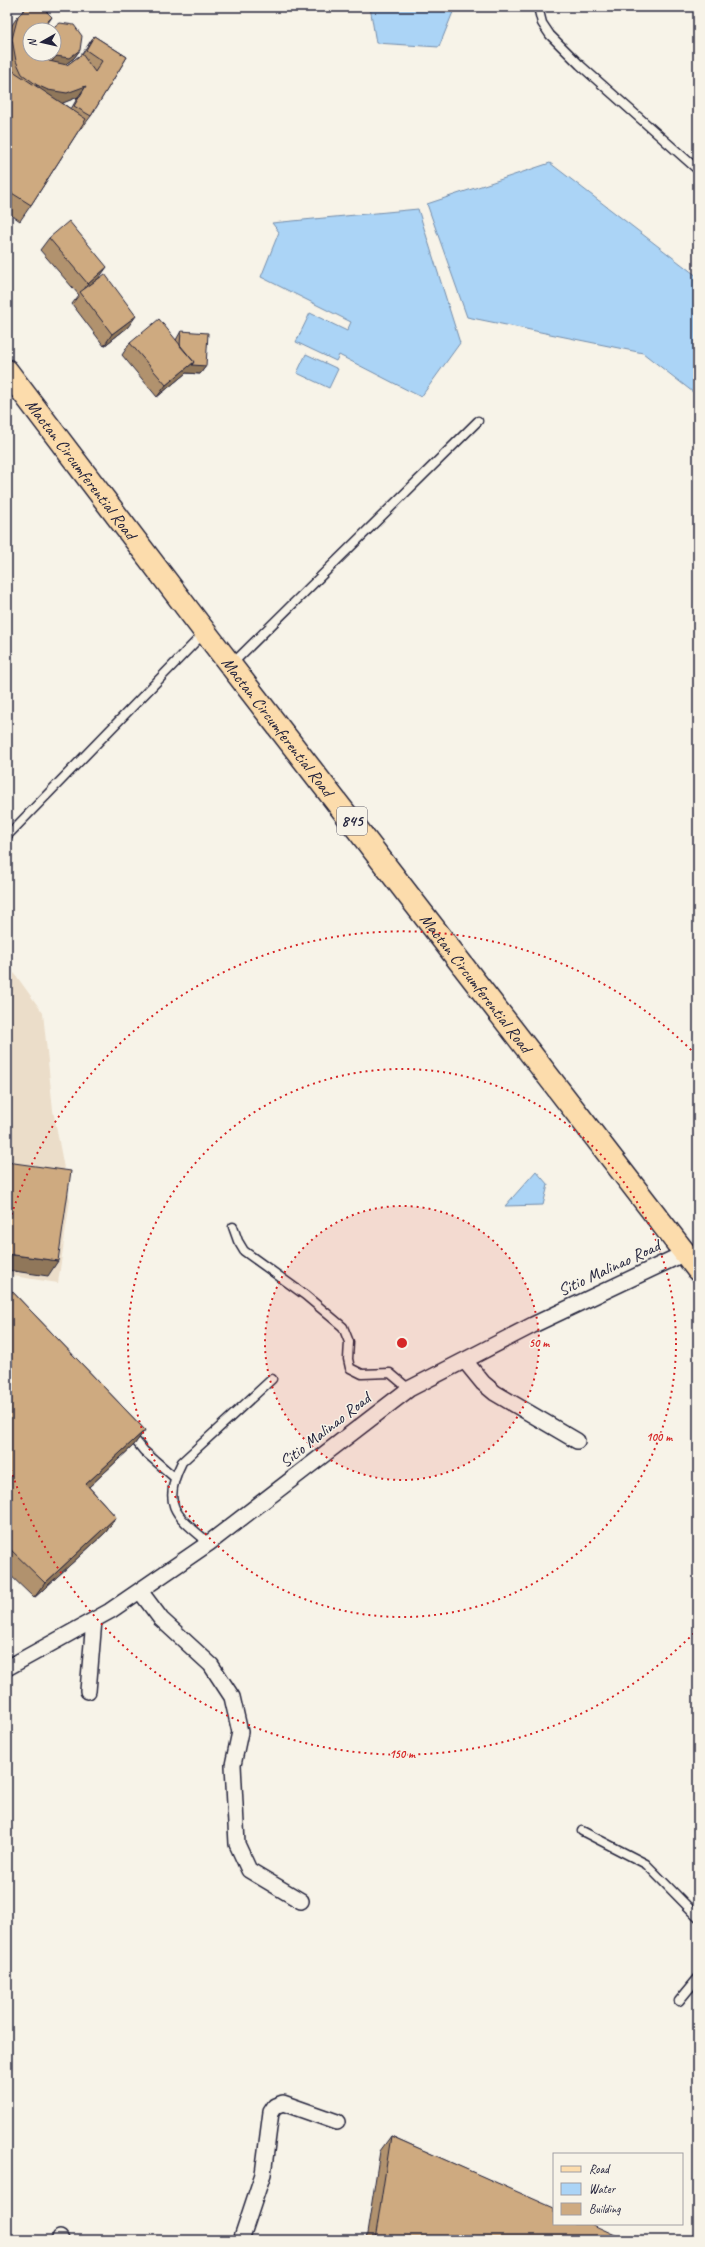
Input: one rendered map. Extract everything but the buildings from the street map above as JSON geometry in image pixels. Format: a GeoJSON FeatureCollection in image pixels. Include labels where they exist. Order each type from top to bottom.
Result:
{"type":"FeatureCollection","features":[{"type":"Feature","properties":{"kind":"main road","name":"Mactan Circumferential Road"},"geometry":{"type":"LineString","coordinates":[[7,371],[205,632],[692,1261]]}},
{"type":"Feature","properties":{"kind":"street","name":"Sitio Malinao Road"},"geometry":{"type":"LineString","coordinates":[[7,1668],[94,1620],[140,1591],[209,1543],[409,1389],[533,1326],[692,1261]]}},
{"type":"Feature","properties":{"kind":"street"},"geometry":{"type":"LineString","coordinates":[[465,1361],[483,1383],[495,1393],[577,1442]]}},
{"type":"Feature","properties":{"kind":"street"},"geometry":{"type":"LineString","coordinates":[[140,1591],[161,1619],[211,1665],[232,1697],[240,1732],[234,1765],[237,1844],[248,1870],[301,1901]]}},
{"type":"Feature","properties":{"kind":"street"},"geometry":{"type":"LineString","coordinates":[[88,1691],[94,1620]]}},
{"type":"Feature","properties":{"kind":"street"},"geometry":{"type":"LineString","coordinates":[[241,2240],[263,2174],[271,2112],[275,2106],[282,2103],[337,2122]]}},
{"type":"Feature","properties":{"kind":"lane"},"geometry":{"type":"LineString","coordinates":[[538,7],[542,23],[550,35],[580,65],[698,170]]}},
{"type":"Feature","properties":{"kind":"lane"},"geometry":{"type":"LineString","coordinates":[[231,665],[478,421]]}},
{"type":"Feature","properties":{"kind":"lane"},"geometry":{"type":"LineString","coordinates":[[7,836],[205,632]]}},
{"type":"Feature","properties":{"kind":"lane"},"geometry":{"type":"LineString","coordinates":[[233,1227],[238,1241],[244,1251],[305,1295],[342,1327],[349,1342],[348,1359],[350,1368],[362,1374],[390,1373],[409,1389]]}},
{"type":"Feature","properties":{"kind":"lane"},"geometry":{"type":"LineString","coordinates":[[209,1543],[182,1520],[174,1508],[172,1494],[174,1477],[182,1462],[272,1379]]}},
{"type":"Feature","properties":{"kind":"lane"},"geometry":{"type":"LineString","coordinates":[[125,1427],[144,1451],[174,1477]]}},
{"type":"Feature","properties":{"kind":"lane"},"geometry":{"type":"LineString","coordinates":[[582,1831],[646,1864],[698,1916]]}},
{"type":"Feature","properties":{"kind":"lane"},"geometry":{"type":"LineString","coordinates":[[679,2001],[698,1978]]}},
{"type":"Feature","properties":{"kind":"shaded area"},"geometry":{"type":"Polygon","coordinates":[[[7,968],[15,974],[43,1013],[53,1110],[70,1200],[58,1283],[7,1275],[7,968]]]}},
{"type":"Feature","properties":{"kind":"water"},"geometry":{"type":"Polygon","coordinates":[[[370,7],[455,7],[439,47],[376,43],[370,7]]]}},
{"type":"Feature","properties":{"kind":"water"},"geometry":{"type":"Polygon","coordinates":[[[550,163],[698,277],[698,396],[643,353],[467,317],[427,204],[550,163]]]}},
{"type":"Feature","properties":{"kind":"water"},"geometry":{"type":"Polygon","coordinates":[[[418,209],[460,343],[421,397],[339,355],[336,361],[296,342],[310,313],[347,331],[351,322],[261,277],[279,232],[272,223],[418,209]]]}},
{"type":"Feature","properties":{"kind":"water"},"geometry":{"type":"Polygon","coordinates":[[[306,354],[338,369],[329,388],[297,373],[306,354]]]}},
{"type":"Feature","properties":{"kind":"water"},"geometry":{"type":"Polygon","coordinates":[[[536,1171],[548,1185],[543,1205],[505,1206],[536,1171]]]}}]}
